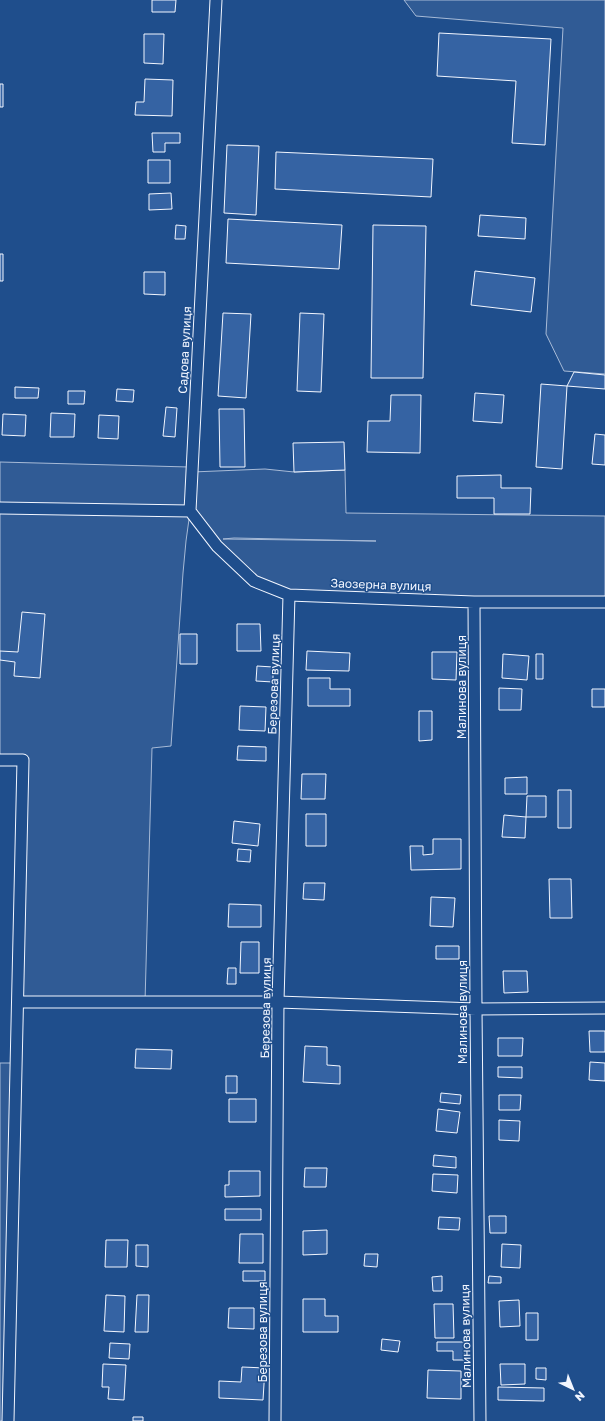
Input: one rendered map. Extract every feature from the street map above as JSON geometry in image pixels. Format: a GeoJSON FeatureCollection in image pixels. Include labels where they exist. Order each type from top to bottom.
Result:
{"type":"FeatureCollection","features":[{"type":"Feature","properties":{"kind":"street","name":"Садова вулиця"},"geometry":{"type":"LineString","coordinates":[[190,512],[216,0]]}},
{"type":"Feature","properties":{"kind":"street"},"geometry":{"type":"LineString","coordinates":[[0,508],[190,512]]}},
{"type":"Feature","properties":{"kind":"street","name":"Заозерна вулиця"},"geometry":{"type":"LineString","coordinates":[[190,512],[217,546],[254,581],[289,595],[474,602],[605,602]]}},
{"type":"Feature","properties":{"kind":"street","name":"Березова вулиця"},"geometry":{"type":"LineString","coordinates":[[275,1421],[278,1002],[289,595]]}},
{"type":"Feature","properties":{"kind":"street","name":"Малинова вулиця"},"geometry":{"type":"LineString","coordinates":[[474,602],[480,1421]]}},
{"type":"Feature","properties":{"kind":"street"},"geometry":{"type":"LineString","coordinates":[[0,760],[23,760],[8,1421]]}},
{"type":"Feature","properties":{"kind":"street"},"geometry":{"type":"LineString","coordinates":[[22,1002],[278,1002],[476,1008],[605,1008]]}},
{"type":"Feature","properties":{"kind":"shaded area"},"geometry":{"type":"Polygon","coordinates":[[[404,0],[605,0],[605,374],[564,371],[546,334],[563,28],[416,16],[404,0]]]}},
{"type":"Feature","properties":{"kind":"shaded area"},"geometry":{"type":"Polygon","coordinates":[[[0,462],[189,467],[192,472],[265,469],[294,472],[345,470],[346,513],[605,516],[605,602],[289,595],[254,581],[190,512],[183,573],[171,746],[152,748],[145,1002],[22,1002],[23,760],[0,759],[0,462]],[[234,538],[223,539],[373,541],[234,538]]]}},
{"type":"Feature","properties":{"kind":"shaded area"},"geometry":{"type":"Polygon","coordinates":[[[0,1063],[17,1063],[5,1421],[0,1421],[0,1063]]]}},
{"type":"Feature","properties":{"kind":"building"},"geometry":{"type":"Polygon","coordinates":[[[152,0],[176,0],[175,12],[152,12],[152,0]]]}},
{"type":"Feature","properties":{"kind":"building"},"geometry":{"type":"Polygon","coordinates":[[[439,33],[551,39],[545,145],[512,143],[516,81],[437,76],[439,33]]]}},
{"type":"Feature","properties":{"kind":"building"},"geometry":{"type":"Polygon","coordinates":[[[144,34],[164,34],[163,64],[144,63],[144,34]]]}},
{"type":"Feature","properties":{"kind":"building"},"geometry":{"type":"Polygon","coordinates":[[[145,79],[173,80],[172,116],[135,115],[136,102],[144,102],[145,79]]]}},
{"type":"Feature","properties":{"kind":"building"},"geometry":{"type":"Polygon","coordinates":[[[0,84],[3,84],[3,107],[0,107],[0,84]]]}},
{"type":"Feature","properties":{"kind":"building"},"geometry":{"type":"Polygon","coordinates":[[[152,133],[180,133],[180,143],[165,143],[165,152],[153,152],[152,133]]]}},
{"type":"Feature","properties":{"kind":"building"},"geometry":{"type":"Polygon","coordinates":[[[227,145],[259,146],[256,215],[224,213],[227,145]]]}},
{"type":"Feature","properties":{"kind":"building"},"geometry":{"type":"Polygon","coordinates":[[[276,152],[433,159],[431,197],[275,189],[276,152]]]}},
{"type":"Feature","properties":{"kind":"building"},"geometry":{"type":"Polygon","coordinates":[[[148,160],[170,160],[170,183],[148,183],[148,160]]]}},
{"type":"Feature","properties":{"kind":"building"},"geometry":{"type":"Polygon","coordinates":[[[171,193],[172,209],[149,210],[149,194],[171,193]]]}},
{"type":"Feature","properties":{"kind":"building"},"geometry":{"type":"Polygon","coordinates":[[[480,215],[526,218],[525,239],[478,236],[480,215]]]}},
{"type":"Feature","properties":{"kind":"building"},"geometry":{"type":"Polygon","coordinates":[[[228,219],[342,225],[339,269],[226,263],[228,219]]]}},
{"type":"Feature","properties":{"kind":"building"},"geometry":{"type":"Polygon","coordinates":[[[176,225],[186,226],[185,239],[175,239],[176,225]]]}},
{"type":"Feature","properties":{"kind":"building"},"geometry":{"type":"Polygon","coordinates":[[[373,225],[426,226],[423,378],[371,378],[373,225]]]}},
{"type":"Feature","properties":{"kind":"building"},"geometry":{"type":"Polygon","coordinates":[[[0,254],[3,254],[3,281],[0,281],[0,254]]]}},
{"type":"Feature","properties":{"kind":"building"},"geometry":{"type":"Polygon","coordinates":[[[475,271],[535,278],[531,312],[471,305],[475,271]]]}},
{"type":"Feature","properties":{"kind":"building"},"geometry":{"type":"Polygon","coordinates":[[[144,272],[165,272],[165,295],[144,294],[144,272]]]}},
{"type":"Feature","properties":{"kind":"building"},"geometry":{"type":"Polygon","coordinates":[[[223,313],[251,314],[246,398],[218,396],[223,313]]]}},
{"type":"Feature","properties":{"kind":"building"},"geometry":{"type":"Polygon","coordinates":[[[300,313],[324,314],[321,392],[297,391],[300,313]]]}},
{"type":"Feature","properties":{"kind":"building"},"geometry":{"type":"Polygon","coordinates":[[[574,372],[605,375],[605,389],[567,386],[574,372]]]}},
{"type":"Feature","properties":{"kind":"building"},"geometry":{"type":"Polygon","coordinates":[[[541,384],[567,386],[562,469],[536,467],[541,384]]]}},
{"type":"Feature","properties":{"kind":"building"},"geometry":{"type":"Polygon","coordinates":[[[15,387],[39,388],[38,398],[15,398],[15,387]]]}},
{"type":"Feature","properties":{"kind":"building"},"geometry":{"type":"Polygon","coordinates":[[[117,389],[134,390],[133,402],[116,401],[117,389]]]}},
{"type":"Feature","properties":{"kind":"building"},"geometry":{"type":"Polygon","coordinates":[[[68,391],[85,391],[84,404],[68,404],[68,391]]]}},
{"type":"Feature","properties":{"kind":"building"},"geometry":{"type":"Polygon","coordinates":[[[475,393],[504,395],[502,423],[473,421],[475,393]]]}},
{"type":"Feature","properties":{"kind":"building"},"geometry":{"type":"Polygon","coordinates":[[[391,395],[421,395],[420,453],[367,452],[368,421],[390,421],[391,395]]]}},
{"type":"Feature","properties":{"kind":"building"},"geometry":{"type":"Polygon","coordinates":[[[166,407],[177,408],[175,437],[163,436],[166,407]]]}},
{"type":"Feature","properties":{"kind":"building"},"geometry":{"type":"Polygon","coordinates":[[[219,409],[244,409],[245,467],[220,467],[219,409]]]}},
{"type":"Feature","properties":{"kind":"building"},"geometry":{"type":"Polygon","coordinates":[[[51,413],[75,414],[74,437],[50,437],[51,413]]]}},
{"type":"Feature","properties":{"kind":"building"},"geometry":{"type":"Polygon","coordinates":[[[3,414],[26,415],[25,436],[2,435],[3,414]]]}},
{"type":"Feature","properties":{"kind":"building"},"geometry":{"type":"Polygon","coordinates":[[[99,415],[119,416],[118,439],[98,438],[99,415]]]}},
{"type":"Feature","properties":{"kind":"building"},"geometry":{"type":"Polygon","coordinates":[[[595,434],[605,435],[605,465],[592,464],[595,434]]]}},
{"type":"Feature","properties":{"kind":"building"},"geometry":{"type":"Polygon","coordinates":[[[344,442],[345,470],[294,472],[293,443],[344,442]]]}},
{"type":"Feature","properties":{"kind":"building"},"geometry":{"type":"Polygon","coordinates":[[[501,475],[501,488],[531,488],[530,514],[494,514],[494,498],[457,498],[457,476],[501,475]]]}},
{"type":"Feature","properties":{"kind":"building"},"geometry":{"type":"Polygon","coordinates":[[[22,612],[45,614],[40,678],[14,676],[15,662],[0,660],[0,651],[18,652],[22,612]]]}},
{"type":"Feature","properties":{"kind":"building"},"geometry":{"type":"Polygon","coordinates":[[[237,624],[260,624],[261,651],[237,651],[237,624]]]}},
{"type":"Feature","properties":{"kind":"building"},"geometry":{"type":"Polygon","coordinates":[[[180,634],[197,634],[197,664],[180,664],[180,634]]]}},
{"type":"Feature","properties":{"kind":"building"},"geometry":{"type":"Polygon","coordinates":[[[307,651],[350,653],[349,671],[306,670],[307,651]]]}},
{"type":"Feature","properties":{"kind":"building"},"geometry":{"type":"Polygon","coordinates":[[[432,652],[457,652],[456,680],[432,679],[432,652]]]}},
{"type":"Feature","properties":{"kind":"building"},"geometry":{"type":"Polygon","coordinates":[[[503,654],[529,656],[527,680],[502,678],[503,654]]]}},
{"type":"Feature","properties":{"kind":"building"},"geometry":{"type":"Polygon","coordinates":[[[536,654],[543,654],[543,679],[536,679],[536,654]]]}},
{"type":"Feature","properties":{"kind":"building"},"geometry":{"type":"Polygon","coordinates":[[[257,666],[273,667],[273,682],[256,681],[257,666]]]}},
{"type":"Feature","properties":{"kind":"building"},"geometry":{"type":"Polygon","coordinates":[[[308,678],[330,678],[330,689],[350,689],[350,706],[308,706],[308,678]]]}},
{"type":"Feature","properties":{"kind":"building"},"geometry":{"type":"Polygon","coordinates":[[[499,688],[522,689],[521,710],[499,710],[499,688]]]}},
{"type":"Feature","properties":{"kind":"building"},"geometry":{"type":"Polygon","coordinates":[[[592,689],[605,689],[605,707],[592,707],[592,689]]]}},
{"type":"Feature","properties":{"kind":"building"},"geometry":{"type":"Polygon","coordinates":[[[240,706],[266,707],[265,731],[239,730],[240,706]]]}},
{"type":"Feature","properties":{"kind":"building"},"geometry":{"type":"Polygon","coordinates":[[[419,711],[432,711],[432,740],[419,741],[419,711]]]}},
{"type":"Feature","properties":{"kind":"building"},"geometry":{"type":"Polygon","coordinates":[[[238,746],[266,747],[266,761],[237,760],[238,746]]]}},
{"type":"Feature","properties":{"kind":"building"},"geometry":{"type":"Polygon","coordinates":[[[302,774],[326,774],[325,799],[301,799],[302,774]]]}},
{"type":"Feature","properties":{"kind":"building"},"geometry":{"type":"Polygon","coordinates":[[[527,777],[527,794],[505,794],[505,778],[527,777]]]}},
{"type":"Feature","properties":{"kind":"building"},"geometry":{"type":"Polygon","coordinates":[[[558,790],[571,790],[571,828],[558,828],[558,790]]]}},
{"type":"Feature","properties":{"kind":"building"},"geometry":{"type":"Polygon","coordinates":[[[527,796],[546,796],[546,817],[526,817],[527,796]]]}},
{"type":"Feature","properties":{"kind":"building"},"geometry":{"type":"Polygon","coordinates":[[[306,814],[326,814],[326,846],[306,846],[306,814]]]}},
{"type":"Feature","properties":{"kind":"building"},"geometry":{"type":"Polygon","coordinates":[[[504,815],[526,817],[525,838],[502,837],[504,815]]]}},
{"type":"Feature","properties":{"kind":"building"},"geometry":{"type":"Polygon","coordinates":[[[234,821],[260,824],[258,846],[232,843],[234,821]]]}},
{"type":"Feature","properties":{"kind":"building"},"geometry":{"type":"Polygon","coordinates":[[[433,839],[461,839],[461,869],[411,870],[410,846],[423,846],[423,855],[433,854],[433,839]]]}},
{"type":"Feature","properties":{"kind":"building"},"geometry":{"type":"Polygon","coordinates":[[[238,849],[251,850],[250,862],[237,861],[238,849]]]}},
{"type":"Feature","properties":{"kind":"building"},"geometry":{"type":"Polygon","coordinates":[[[549,879],[571,879],[572,918],[550,918],[549,879]]]}},
{"type":"Feature","properties":{"kind":"building"},"geometry":{"type":"Polygon","coordinates":[[[304,883],[325,883],[324,900],[303,899],[304,883]]]}},
{"type":"Feature","properties":{"kind":"building"},"geometry":{"type":"Polygon","coordinates":[[[431,897],[455,898],[453,927],[430,926],[431,897]]]}},
{"type":"Feature","properties":{"kind":"building"},"geometry":{"type":"Polygon","coordinates":[[[229,904],[261,905],[261,927],[228,927],[229,904]]]}},
{"type":"Feature","properties":{"kind":"building"},"geometry":{"type":"Polygon","coordinates":[[[241,942],[259,942],[259,973],[240,973],[241,942]]]}},
{"type":"Feature","properties":{"kind":"building"},"geometry":{"type":"Polygon","coordinates":[[[436,946],[459,946],[459,959],[436,959],[436,946]]]}},
{"type":"Feature","properties":{"kind":"building"},"geometry":{"type":"Polygon","coordinates":[[[228,968],[236,968],[236,984],[227,984],[228,968]]]}},
{"type":"Feature","properties":{"kind":"building"},"geometry":{"type":"Polygon","coordinates":[[[503,971],[527,971],[528,992],[504,993],[503,971]]]}},
{"type":"Feature","properties":{"kind":"building"},"geometry":{"type":"Polygon","coordinates":[[[589,1031],[605,1031],[605,1052],[590,1052],[589,1031]]]}},
{"type":"Feature","properties":{"kind":"building"},"geometry":{"type":"Polygon","coordinates":[[[498,1038],[523,1038],[522,1056],[498,1056],[498,1038]]]}},
{"type":"Feature","properties":{"kind":"building"},"geometry":{"type":"Polygon","coordinates":[[[305,1046],[327,1047],[327,1065],[340,1066],[340,1084],[303,1082],[305,1046]]]}},
{"type":"Feature","properties":{"kind":"building"},"geometry":{"type":"Polygon","coordinates":[[[136,1049],[172,1050],[171,1069],[135,1068],[136,1049]]]}},
{"type":"Feature","properties":{"kind":"building"},"geometry":{"type":"Polygon","coordinates":[[[590,1062],[605,1063],[605,1081],[589,1080],[590,1062]]]}},
{"type":"Feature","properties":{"kind":"building"},"geometry":{"type":"Polygon","coordinates":[[[498,1067],[522,1067],[522,1078],[498,1077],[498,1067]]]}},
{"type":"Feature","properties":{"kind":"building"},"geometry":{"type":"Polygon","coordinates":[[[226,1076],[237,1076],[237,1093],[226,1093],[226,1076]]]}},
{"type":"Feature","properties":{"kind":"building"},"geometry":{"type":"Polygon","coordinates":[[[441,1093],[461,1095],[460,1104],[440,1102],[441,1093]]]}},
{"type":"Feature","properties":{"kind":"building"},"geometry":{"type":"Polygon","coordinates":[[[499,1095],[521,1095],[520,1110],[499,1110],[499,1095]]]}},
{"type":"Feature","properties":{"kind":"building"},"geometry":{"type":"Polygon","coordinates":[[[229,1099],[256,1099],[256,1122],[229,1122],[229,1099]]]}},
{"type":"Feature","properties":{"kind":"building"},"geometry":{"type":"Polygon","coordinates":[[[438,1109],[460,1112],[457,1133],[436,1131],[438,1109]]]}},
{"type":"Feature","properties":{"kind":"building"},"geometry":{"type":"Polygon","coordinates":[[[499,1120],[520,1121],[519,1141],[499,1140],[499,1120]]]}},
{"type":"Feature","properties":{"kind":"building"},"geometry":{"type":"Polygon","coordinates":[[[434,1155],[456,1157],[456,1168],[433,1166],[434,1155]]]}},
{"type":"Feature","properties":{"kind":"building"},"geometry":{"type":"Polygon","coordinates":[[[305,1168],[327,1168],[326,1187],[304,1187],[305,1168]]]}},
{"type":"Feature","properties":{"kind":"building"},"geometry":{"type":"Polygon","coordinates":[[[229,1171],[260,1171],[260,1196],[225,1197],[225,1185],[229,1185],[229,1171]]]}},
{"type":"Feature","properties":{"kind":"building"},"geometry":{"type":"Polygon","coordinates":[[[433,1174],[458,1175],[457,1193],[432,1191],[433,1174]]]}},
{"type":"Feature","properties":{"kind":"building"},"geometry":{"type":"Polygon","coordinates":[[[225,1209],[261,1209],[261,1220],[225,1220],[225,1209]]]}},
{"type":"Feature","properties":{"kind":"building"},"geometry":{"type":"Polygon","coordinates":[[[489,1216],[506,1216],[506,1233],[490,1233],[489,1216]]]}},
{"type":"Feature","properties":{"kind":"building"},"geometry":{"type":"Polygon","coordinates":[[[439,1217],[460,1218],[459,1230],[438,1229],[439,1217]]]}},
{"type":"Feature","properties":{"kind":"building"},"geometry":{"type":"Polygon","coordinates":[[[327,1230],[327,1254],[303,1255],[303,1231],[327,1230]]]}},
{"type":"Feature","properties":{"kind":"building"},"geometry":{"type":"Polygon","coordinates":[[[240,1234],[263,1234],[263,1263],[239,1263],[240,1234]]]}},
{"type":"Feature","properties":{"kind":"building"},"geometry":{"type":"Polygon","coordinates":[[[106,1240],[128,1240],[127,1267],[105,1267],[106,1240]]]}},
{"type":"Feature","properties":{"kind":"building"},"geometry":{"type":"Polygon","coordinates":[[[502,1244],[521,1245],[520,1268],[501,1267],[502,1244]]]}},
{"type":"Feature","properties":{"kind":"building"},"geometry":{"type":"Polygon","coordinates":[[[136,1245],[148,1245],[148,1267],[136,1266],[136,1245]]]}},
{"type":"Feature","properties":{"kind":"building"},"geometry":{"type":"Polygon","coordinates":[[[365,1254],[378,1254],[377,1267],[364,1266],[365,1254]]]}},
{"type":"Feature","properties":{"kind":"building"},"geometry":{"type":"Polygon","coordinates":[[[243,1271],[265,1271],[265,1281],[243,1281],[243,1271]]]}},
{"type":"Feature","properties":{"kind":"building"},"geometry":{"type":"Polygon","coordinates":[[[442,1276],[442,1291],[433,1291],[432,1277],[442,1276]]]}},
{"type":"Feature","properties":{"kind":"building"},"geometry":{"type":"Polygon","coordinates":[[[489,1276],[501,1277],[501,1283],[488,1283],[489,1276]]]}},
{"type":"Feature","properties":{"kind":"building"},"geometry":{"type":"Polygon","coordinates":[[[106,1295],[125,1296],[124,1332],[104,1331],[106,1295]]]}},
{"type":"Feature","properties":{"kind":"building"},"geometry":{"type":"Polygon","coordinates":[[[137,1295],[149,1295],[148,1332],[135,1332],[137,1295]]]}},
{"type":"Feature","properties":{"kind":"building"},"geometry":{"type":"Polygon","coordinates":[[[303,1299],[325,1299],[325,1316],[338,1316],[338,1332],[303,1332],[303,1299]]]}},
{"type":"Feature","properties":{"kind":"building"},"geometry":{"type":"Polygon","coordinates":[[[519,1300],[520,1326],[500,1327],[499,1301],[519,1300]]]}},
{"type":"Feature","properties":{"kind":"building"},"geometry":{"type":"Polygon","coordinates":[[[434,1304],[453,1304],[454,1338],[435,1338],[434,1304]]]}},
{"type":"Feature","properties":{"kind":"building"},"geometry":{"type":"Polygon","coordinates":[[[229,1308],[254,1308],[254,1329],[228,1328],[229,1308]]]}},
{"type":"Feature","properties":{"kind":"building"},"geometry":{"type":"Polygon","coordinates":[[[526,1313],[538,1313],[538,1340],[526,1340],[526,1313]]]}},
{"type":"Feature","properties":{"kind":"building"},"geometry":{"type":"Polygon","coordinates":[[[382,1339],[400,1341],[398,1352],[381,1350],[382,1339]]]}},
{"type":"Feature","properties":{"kind":"building"},"geometry":{"type":"Polygon","coordinates":[[[437,1342],[464,1342],[465,1360],[453,1360],[453,1351],[437,1351],[437,1342]]]}},
{"type":"Feature","properties":{"kind":"building"},"geometry":{"type":"Polygon","coordinates":[[[110,1343],[130,1344],[129,1359],[109,1358],[110,1343]]]}},
{"type":"Feature","properties":{"kind":"building"},"geometry":{"type":"Polygon","coordinates":[[[103,1364],[126,1365],[124,1400],[108,1399],[109,1387],[102,1387],[103,1364]]]}},
{"type":"Feature","properties":{"kind":"building"},"geometry":{"type":"Polygon","coordinates":[[[500,1364],[525,1364],[525,1384],[501,1385],[500,1364]]]}},
{"type":"Feature","properties":{"kind":"building"},"geometry":{"type":"Polygon","coordinates":[[[242,1367],[265,1368],[263,1400],[219,1398],[219,1381],[241,1382],[242,1367]]]}},
{"type":"Feature","properties":{"kind":"building"},"geometry":{"type":"Polygon","coordinates":[[[536,1368],[546,1368],[546,1380],[536,1379],[536,1368]]]}},
{"type":"Feature","properties":{"kind":"building"},"geometry":{"type":"Polygon","coordinates":[[[428,1370],[461,1371],[461,1399],[427,1398],[428,1370]]]}},
{"type":"Feature","properties":{"kind":"building"},"geometry":{"type":"Polygon","coordinates":[[[498,1387],[544,1388],[544,1401],[498,1400],[498,1387]]]}},
{"type":"Feature","properties":{"kind":"building"},"geometry":{"type":"Polygon","coordinates":[[[133,1417],[143,1417],[143,1421],[133,1421],[133,1417]]]}}]}
